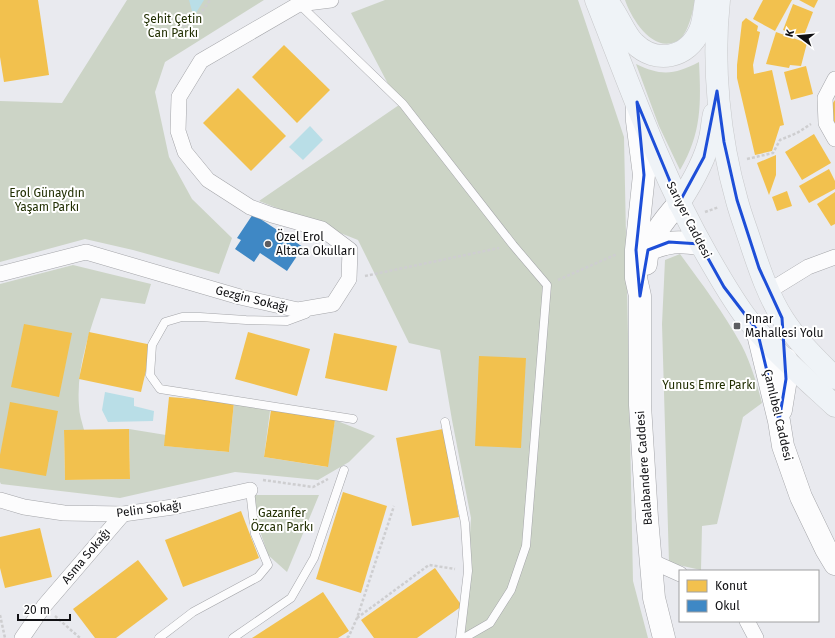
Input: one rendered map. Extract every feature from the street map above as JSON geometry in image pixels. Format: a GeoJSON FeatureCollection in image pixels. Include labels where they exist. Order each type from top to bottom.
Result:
{"type":"FeatureCollection","features":[{"type":"Feature","properties":{"kind":"main road","name":"Sarıyer Caddesi"},"geometry":{"type":"LineString","coordinates":[[596,0],[679,203],[724,287],[746,318],[757,330],[835,406]]}},
{"type":"Feature","properties":{"kind":"main road"},"geometry":{"type":"LineString","coordinates":[[606,0],[634,44],[655,56],[667,56],[680,53],[692,44],[700,31],[706,0]]}},
{"type":"Feature","properties":{"kind":"main road"},"geometry":{"type":"LineString","coordinates":[[718,0],[717,91],[724,142],[737,200],[759,268],[782,318],[808,351],[835,378]]}},
{"type":"Feature","properties":{"kind":"main road"},"geometry":{"type":"LineString","coordinates":[[640,296],[645,278],[648,250],[659,227],[679,203],[697,173],[704,157],[710,139],[717,91]]}},
{"type":"Feature","properties":{"kind":"main road"},"geometry":{"type":"LineString","coordinates":[[637,102],[637,121],[644,175],[636,250],[636,278],[640,296]]}},
{"type":"Feature","properties":{"kind":"main road"},"geometry":{"type":"LineString","coordinates":[[648,250],[669,242],[700,244]]}},
{"type":"Feature","properties":{"kind":"main road","name":"Balabandere Caddesi"},"geometry":{"type":"LineString","coordinates":[[640,296],[640,405],[654,598],[664,638]]}},
{"type":"Feature","properties":{"kind":"main road"},"geometry":{"type":"LineString","coordinates":[[778,421],[785,386],[786,359],[782,318]]}},
{"type":"Feature","properties":{"kind":"main road","name":"Çamlıbel Caddesi"},"geometry":{"type":"LineString","coordinates":[[757,330],[783,446],[801,498],[835,564]]}},
{"type":"Feature","properties":{"kind":"street"},"geometry":{"type":"LineString","coordinates":[[331,0],[302,2],[201,61],[179,97],[178,131],[186,152],[208,180],[250,207],[272,215],[322,229],[350,250],[349,279],[333,304]]}},
{"type":"Feature","properties":{"kind":"street"},"geometry":{"type":"LineString","coordinates":[[835,79],[825,98],[826,123],[835,140]]}},
{"type":"Feature","properties":{"kind":"street","name":"Gezgin Sokağı"},"geometry":{"type":"LineString","coordinates":[[0,274],[86,252],[226,292],[298,310],[333,304]]}},
{"type":"Feature","properties":{"kind":"street"},"geometry":{"type":"LineString","coordinates":[[769,291],[808,266],[835,257]]}},
{"type":"Feature","properties":{"kind":"street","name":"Pelin Sokağı"},"geometry":{"type":"LineString","coordinates":[[0,500],[24,507],[64,513],[123,514],[174,507],[250,490]]}},
{"type":"Feature","properties":{"kind":"street","name":"Asma Sokağı"},"geometry":{"type":"LineString","coordinates":[[22,638],[44,606],[123,514]]}},
{"type":"Feature","properties":{"kind":"street"},"geometry":{"type":"LineString","coordinates":[[651,561],[679,574]]}},
{"type":"Feature","properties":{"kind":"street"},"geometry":{"type":"LineString","coordinates":[[748,622],[756,638]]}},
{"type":"Feature","properties":{"kind":"lane"},"geometry":{"type":"LineString","coordinates":[[302,2],[402,104],[512,245],[547,285],[526,546],[511,590],[490,623],[464,638]]}},
{"type":"Feature","properties":{"kind":"lane"},"geometry":{"type":"LineString","coordinates":[[333,304],[287,321],[182,317],[165,322],[152,345],[150,375],[160,389],[353,419]]}},
{"type":"Feature","properties":{"kind":"lane"},"geometry":{"type":"LineString","coordinates":[[445,422],[465,523],[468,571],[460,638]]}},
{"type":"Feature","properties":{"kind":"lane"},"geometry":{"type":"LineString","coordinates":[[233,638],[291,598],[314,558],[344,470]]}},
{"type":"Feature","properties":{"kind":"lane"},"geometry":{"type":"LineString","coordinates":[[159,638],[193,612],[258,577],[268,565],[255,534],[250,490]]}},
{"type":"Feature","properties":{"kind":"path"},"geometry":{"type":"LineString","coordinates":[[183,27],[201,13],[210,0]]}},
{"type":"Feature","properties":{"kind":"path"},"geometry":{"type":"LineString","coordinates":[[728,163],[773,153],[780,140],[797,134],[815,120],[826,123]]}},
{"type":"Feature","properties":{"kind":"path"},"geometry":{"type":"LineString","coordinates":[[349,279],[512,245]]}},
{"type":"Feature","properties":{"kind":"path"},"geometry":{"type":"LineString","coordinates":[[547,285],[621,253]]}},
{"type":"Feature","properties":{"kind":"path"},"geometry":{"type":"LineString","coordinates":[[250,490],[264,480],[313,487],[344,470]]}},
{"type":"Feature","properties":{"kind":"path"},"geometry":{"type":"LineString","coordinates":[[347,638],[357,618],[394,506]]}},
{"type":"Feature","properties":{"kind":"path"},"geometry":{"type":"LineString","coordinates":[[357,618],[429,565],[468,571]]}},
{"type":"Feature","properties":{"kind":"path"},"geometry":{"type":"LineString","coordinates":[[44,606],[80,638]]}},
{"type":"Feature","properties":{"kind":"path"},"geometry":{"type":"LineString","coordinates":[[0,615],[5,638]]}},
{"type":"Feature","properties":{"kind":"highlighted area"},"geometry":{"type":"Polygon","coordinates":[[[717,91],[724,142],[737,200],[759,268],[782,318],[786,379],[779,421],[757,330],[724,287],[700,244],[669,242],[648,250],[640,296],[636,250],[644,175],[637,102],[679,203],[704,157],[717,91]]]}},
{"type":"Feature","properties":{"kind":"green space"},"geometry":{"type":"Polygon","coordinates":[[[127,0],[264,0],[165,62],[155,92],[169,157],[192,199],[232,238],[219,274],[133,250],[85,239],[0,262],[0,101],[62,103],[127,0]]]}},
{"type":"Feature","properties":{"kind":"green space"},"geometry":{"type":"Polygon","coordinates":[[[385,0],[578,0],[624,137],[633,581],[648,638],[463,638],[471,518],[440,350],[409,343],[358,240],[259,201],[399,105],[351,13],[385,0]]]}},
{"type":"Feature","properties":{"kind":"green space"},"geometry":{"type":"Polygon","coordinates":[[[625,0],[695,0],[689,23],[684,34],[677,41],[668,44],[660,43],[644,32],[632,16],[625,0]]]}},
{"type":"Feature","properties":{"kind":"green space"},"geometry":{"type":"Polygon","coordinates":[[[699,62],[700,104],[696,130],[693,143],[680,170],[659,126],[636,64],[653,71],[675,72],[699,62]]]}},
{"type":"Feature","properties":{"kind":"green space","name":"Yunus Emre Parkı"},"geometry":{"type":"Polygon","coordinates":[[[680,254],[720,310],[742,346],[754,374],[762,403],[743,417],[717,524],[702,526],[701,570],[669,563],[662,324],[665,260],[680,254]]]}},
{"type":"Feature","properties":{"kind":"green space"},"geometry":{"type":"Polygon","coordinates":[[[73,265],[151,284],[145,304],[101,298],[84,351],[79,378],[79,409],[84,430],[64,431],[65,480],[130,479],[129,429],[166,435],[165,446],[229,452],[234,402],[270,411],[264,457],[327,467],[335,420],[375,436],[349,462],[318,480],[235,472],[120,498],[1,484],[0,284],[73,265]]]}},
{"type":"Feature","properties":{"kind":"green space","name":"Gazanfer Özcan Parkı"},"geometry":{"type":"Polygon","coordinates":[[[248,495],[319,495],[287,572],[268,555],[248,495]]]}},
{"type":"Feature","properties":{"kind":"water"},"geometry":{"type":"Polygon","coordinates":[[[189,0],[204,0],[196,13],[192,11],[189,0]]]}},
{"type":"Feature","properties":{"kind":"water"},"geometry":{"type":"Polygon","coordinates":[[[310,126],[323,140],[303,160],[289,147],[310,126]]]}},
{"type":"Feature","properties":{"kind":"water"},"geometry":{"type":"Polygon","coordinates":[[[105,392],[134,398],[134,406],[154,411],[153,421],[108,422],[102,410],[105,392]]]}},
{"type":"Feature","properties":{"kind":"building: Konut"},"geometry":{"type":"Polygon","coordinates":[[[0,0],[38,0],[49,75],[4,82],[0,57],[0,0]]]}},
{"type":"Feature","properties":{"kind":"building: Konut"},"geometry":{"type":"Polygon","coordinates":[[[763,0],[792,0],[775,31],[753,19],[763,0]]]}},
{"type":"Feature","properties":{"kind":"building: Konut"},"geometry":{"type":"Polygon","coordinates":[[[799,0],[818,0],[814,8],[799,0]]]}},
{"type":"Feature","properties":{"kind":"building: Konut"},"geometry":{"type":"Polygon","coordinates":[[[793,4],[813,12],[803,38],[783,30],[793,4]]]}},
{"type":"Feature","properties":{"kind":"building: Konut"},"geometry":{"type":"Polygon","coordinates":[[[746,18],[758,26],[757,31],[760,32],[753,65],[754,74],[772,70],[784,125],[780,126],[772,151],[755,155],[737,78],[742,22],[746,18]]]}},
{"type":"Feature","properties":{"kind":"building: Konut"},"geometry":{"type":"Polygon","coordinates":[[[776,32],[807,43],[801,66],[790,65],[789,68],[766,64],[776,32]]]}},
{"type":"Feature","properties":{"kind":"building: Konut"},"geometry":{"type":"Polygon","coordinates":[[[284,45],[330,90],[297,123],[252,77],[284,45]]]}},
{"type":"Feature","properties":{"kind":"building: Konut"},"geometry":{"type":"Polygon","coordinates":[[[806,66],[813,94],[791,100],[784,72],[806,66]]]}},
{"type":"Feature","properties":{"kind":"building: Konut"},"geometry":{"type":"Polygon","coordinates":[[[238,88],[286,136],[251,171],[203,123],[238,88]]]}},
{"type":"Feature","properties":{"kind":"building: Konut"},"geometry":{"type":"Polygon","coordinates":[[[835,100],[835,125],[827,111],[835,100]]]}},
{"type":"Feature","properties":{"kind":"building: Konut"},"geometry":{"type":"Polygon","coordinates":[[[814,134],[831,163],[802,180],[785,152],[814,134]]]}},
{"type":"Feature","properties":{"kind":"building: Konut"},"geometry":{"type":"Polygon","coordinates":[[[776,155],[776,175],[769,195],[757,163],[776,155]]]}},
{"type":"Feature","properties":{"kind":"building: Konut"},"geometry":{"type":"Polygon","coordinates":[[[829,169],[835,181],[835,189],[809,203],[799,186],[829,169]]]}},
{"type":"Feature","properties":{"kind":"building: Konut"},"geometry":{"type":"Polygon","coordinates":[[[787,191],[792,206],[777,211],[772,197],[787,191]]]}},
{"type":"Feature","properties":{"kind":"building: Konut"},"geometry":{"type":"Polygon","coordinates":[[[835,192],[835,224],[831,226],[817,204],[835,192]]]}},
{"type":"Feature","properties":{"kind":"building: Konut"},"geometry":{"type":"Polygon","coordinates":[[[24,324],[72,333],[59,397],[11,387],[24,324]]]}},
{"type":"Feature","properties":{"kind":"building: Konut"},"geometry":{"type":"Polygon","coordinates":[[[89,332],[152,345],[141,392],[79,379],[89,332]]]}},
{"type":"Feature","properties":{"kind":"building: Konut"},"geometry":{"type":"Polygon","coordinates":[[[248,332],[310,349],[297,396],[235,379],[248,332]]]}},
{"type":"Feature","properties":{"kind":"building: Konut"},"geometry":{"type":"Polygon","coordinates":[[[334,333],[397,346],[387,391],[325,378],[334,333]]]}},
{"type":"Feature","properties":{"kind":"building: Konut"},"geometry":{"type":"Polygon","coordinates":[[[479,356],[526,358],[521,448],[475,446],[479,356]]]}},
{"type":"Feature","properties":{"kind":"building: Konut"},"geometry":{"type":"Polygon","coordinates":[[[169,397],[234,402],[229,452],[164,446],[169,397]]]}},
{"type":"Feature","properties":{"kind":"building: Konut"},"geometry":{"type":"Polygon","coordinates":[[[10,402],[58,411],[46,476],[0,468],[0,455],[10,402]]]}},
{"type":"Feature","properties":{"kind":"building: Konut"},"geometry":{"type":"Polygon","coordinates":[[[271,410],[335,420],[328,467],[264,457],[271,410]]]}},
{"type":"Feature","properties":{"kind":"building: Konut"},"geometry":{"type":"Polygon","coordinates":[[[129,429],[130,479],[65,480],[64,430],[129,429]]]}},
{"type":"Feature","properties":{"kind":"building: Konut"},"geometry":{"type":"Polygon","coordinates":[[[443,429],[459,517],[412,526],[396,438],[443,429]]]}},
{"type":"Feature","properties":{"kind":"building: Konut"},"geometry":{"type":"Polygon","coordinates":[[[343,492],[387,506],[361,593],[316,579],[343,492]]]}},
{"type":"Feature","properties":{"kind":"building: Konut"},"geometry":{"type":"Polygon","coordinates":[[[241,511],[259,558],[183,587],[165,540],[241,511]]]}},
{"type":"Feature","properties":{"kind":"building: Konut"},"geometry":{"type":"Polygon","coordinates":[[[40,528],[52,577],[5,588],[0,568],[0,537],[40,528]]]}},
{"type":"Feature","properties":{"kind":"building: Konut"},"geometry":{"type":"Polygon","coordinates":[[[138,560],[168,599],[116,638],[95,638],[73,609],[138,560]]]}},
{"type":"Feature","properties":{"kind":"building: Konut"},"geometry":{"type":"Polygon","coordinates":[[[435,568],[462,606],[417,638],[374,638],[361,620],[435,568]]]}},
{"type":"Feature","properties":{"kind":"building: Konut"},"geometry":{"type":"Polygon","coordinates":[[[323,592],[349,631],[338,638],[252,638],[323,592]]]}},
{"type":"Feature","properties":{"kind":"building: Okul","name":"Özel Erol Altaca Okulları"},"geometry":{"type":"Polygon","coordinates":[[[253,214],[303,247],[287,271],[260,253],[254,262],[235,249],[241,240],[237,238],[253,214]]]}},
{"type":"Feature","properties":{"kind":"place","name":"Özel Erol Altaca Okulları"},"geometry":{"type":"Point","coordinates":[268,244]}},
{"type":"Feature","properties":{"kind":"place","name":"Pınar Mahallesi Yolu"},"geometry":{"type":"Point","coordinates":[737,326]}},
{"type":"Feature","properties":{"kind":"park label","name":"Şehit Çetin Can Parkı"},"geometry":{"type":"Point","coordinates":[173,26]}},
{"type":"Feature","properties":{"kind":"park label","name":"Erol Günaydın Yaşam Parkı"},"geometry":{"type":"Point","coordinates":[47,200]}}]}
